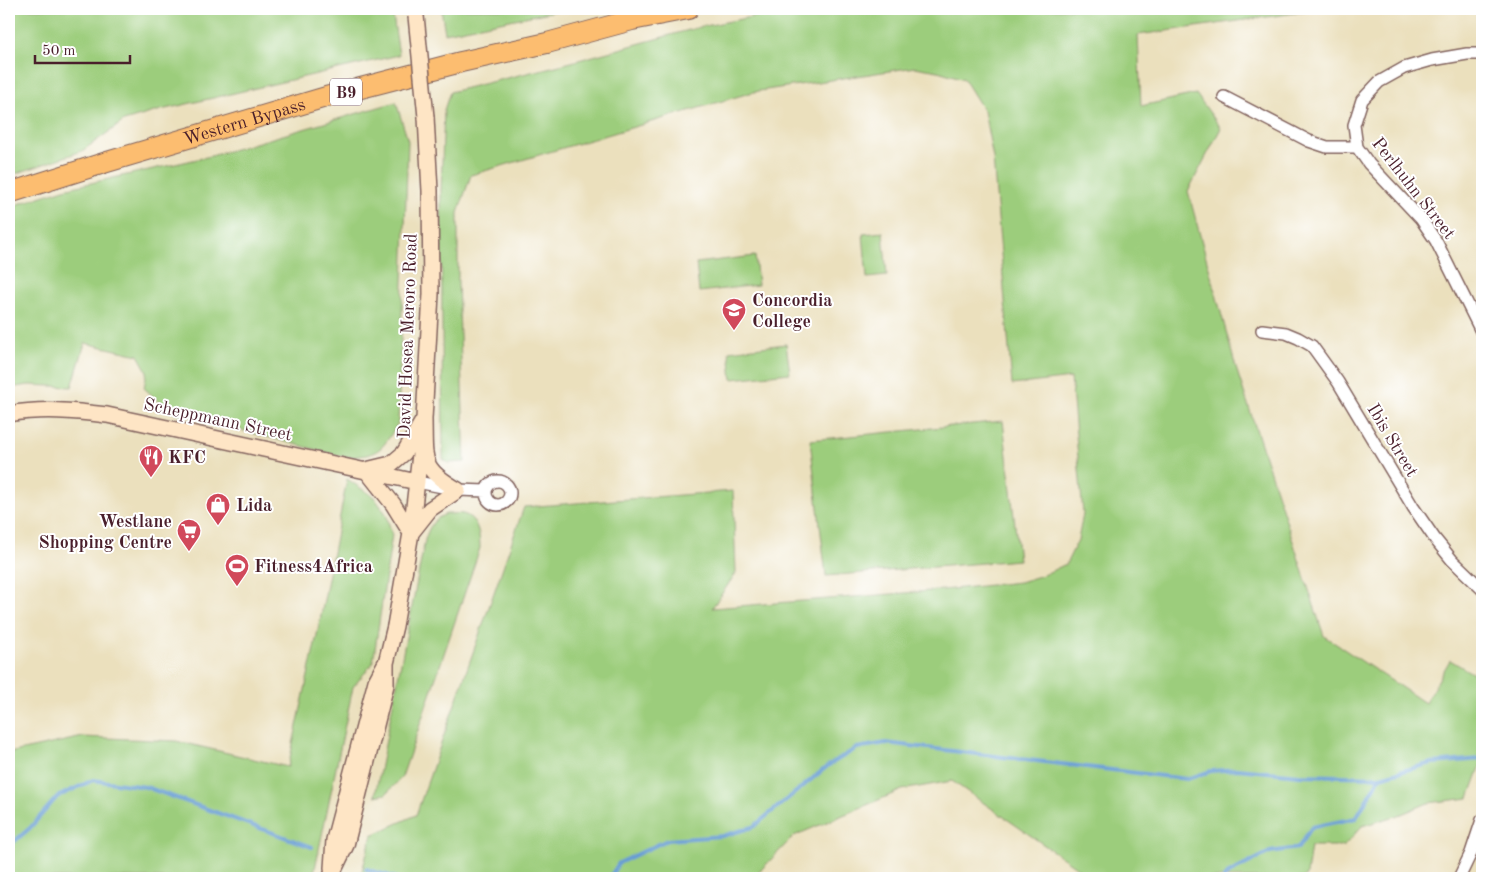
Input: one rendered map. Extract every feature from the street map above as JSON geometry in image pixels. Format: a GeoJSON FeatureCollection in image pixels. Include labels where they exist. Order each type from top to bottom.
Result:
{"type":"FeatureCollection","features":[{"type":"Feature","properties":{"kind":"highway","name":"Western Bypass"},"geometry":{"type":"LineString","coordinates":[[9,193],[326,97],[461,62],[547,43],[632,20],[688,9]]}},
{"type":"Feature","properties":{"kind":"main road","name":"David Hosea Meroro Road"},"geometry":{"type":"LineString","coordinates":[[331,877],[346,845],[352,825],[386,684],[386,663],[395,626],[410,533],[424,419],[430,294],[430,191],[426,117],[416,13]]}},
{"type":"Feature","properties":{"kind":"main road","name":"Scheppmann Street"},"geometry":{"type":"LineString","coordinates":[[9,414],[39,410],[75,411],[107,415],[417,482]]}},
{"type":"Feature","properties":{"kind":"main road"},"geometry":{"type":"LineString","coordinates":[[424,419],[425,449],[428,466],[440,480],[458,490],[430,510],[410,533],[392,504],[366,470],[391,464],[404,453],[424,419]]}},
{"type":"Feature","properties":{"kind":"street","name":"Perlhuhn Street"},"geometry":{"type":"LineString","coordinates":[[1482,54],[1466,54],[1414,65],[1404,68],[1378,82],[1362,100],[1354,125],[1357,147],[1369,164],[1421,219],[1436,241],[1482,333]]}},
{"type":"Feature","properties":{"kind":"street"},"geometry":{"type":"LineString","coordinates":[[1224,97],[1309,141],[1327,147],[1357,147]]}},
{"type":"Feature","properties":{"kind":"street","name":"Ibis Street"},"geometry":{"type":"LineString","coordinates":[[1262,330],[1286,333],[1312,346],[1338,382],[1434,539],[1452,560],[1482,589]]}},
{"type":"Feature","properties":{"kind":"street"},"geometry":{"type":"LineString","coordinates":[[417,482],[458,490],[486,491]]}},
{"type":"Feature","properties":{"kind":"street"},"geometry":{"type":"LineString","coordinates":[[1459,878],[1471,853],[1482,820]]}},
{"type":"Feature","properties":{"kind":"green space"},"geometry":{"type":"Polygon","coordinates":[[[9,9],[392,9],[399,55],[161,110],[124,121],[82,151],[9,176],[9,9]]]}},
{"type":"Feature","properties":{"kind":"green space"},"geometry":{"type":"Polygon","coordinates":[[[441,9],[565,9],[445,33],[441,9]]]}},
{"type":"Feature","properties":{"kind":"green space"},"geometry":{"type":"Polygon","coordinates":[[[792,9],[1324,9],[1138,35],[1141,106],[1196,94],[1221,128],[1188,191],[1236,368],[1324,636],[1425,703],[1450,660],[1482,679],[1482,762],[1469,798],[1428,803],[1399,815],[1362,826],[1344,846],[1311,846],[1307,874],[1303,878],[1084,878],[1086,874],[952,781],[902,790],[794,836],[753,878],[360,878],[372,835],[416,815],[524,507],[733,491],[736,573],[712,608],[1020,582],[1043,575],[1066,564],[1078,540],[1083,514],[1071,378],[1012,385],[993,158],[984,111],[964,79],[938,71],[915,67],[753,92],[471,175],[458,213],[458,283],[465,462],[448,463],[443,459],[441,190],[444,110],[450,92],[564,64],[700,27],[792,9]]]}},
{"type":"Feature","properties":{"kind":"green space"},"geometry":{"type":"Polygon","coordinates":[[[396,102],[408,141],[398,423],[377,451],[364,455],[344,457],[171,412],[144,388],[147,371],[138,355],[85,343],[72,387],[29,385],[9,388],[9,207],[64,189],[211,156],[396,102]]]}},
{"type":"Feature","properties":{"kind":"green space"},"geometry":{"type":"Polygon","coordinates":[[[883,232],[887,276],[867,278],[863,234],[883,232]]]}},
{"type":"Feature","properties":{"kind":"green space"},"geometry":{"type":"Polygon","coordinates":[[[755,256],[758,285],[699,292],[696,263],[755,256]]]}},
{"type":"Feature","properties":{"kind":"green space"},"geometry":{"type":"Polygon","coordinates":[[[786,344],[790,373],[732,379],[729,351],[786,344]]]}},
{"type":"Feature","properties":{"kind":"green space"},"geometry":{"type":"Polygon","coordinates":[[[1003,421],[1019,560],[826,576],[810,440],[1003,421]]]}},
{"type":"Feature","properties":{"kind":"green space"},"geometry":{"type":"Polygon","coordinates":[[[347,479],[374,497],[386,514],[392,535],[373,663],[353,687],[313,878],[9,878],[9,753],[83,737],[176,741],[288,767],[320,621],[347,479]]]}},
{"type":"Feature","properties":{"kind":"green space"},"geometry":{"type":"Polygon","coordinates":[[[446,514],[463,514],[472,519],[479,533],[480,548],[402,777],[386,794],[375,796],[425,540],[432,524],[446,514]]]}},
{"type":"Feature","properties":{"kind":"waterway"},"geometry":{"type":"LineString","coordinates":[[609,878],[619,863],[667,840],[722,836],[753,827],[829,765],[857,748],[886,743],[1187,779],[1211,771],[1237,769],[1299,775],[1380,777],[1432,763],[1482,759]]}},
{"type":"Feature","properties":{"kind":"waterway"},"geometry":{"type":"LineString","coordinates":[[1224,878],[1227,874],[1270,852],[1298,848],[1312,827],[1356,818],[1380,777]]}},
{"type":"Feature","properties":{"kind":"waterway"},"geometry":{"type":"LineString","coordinates":[[9,846],[30,828],[57,797],[93,780],[146,787],[312,847]]}},
{"type":"Feature","properties":{"kind":"waterway"},"geometry":{"type":"LineString","coordinates":[[366,869],[396,878]]}},
{"type":"Feature","properties":{"kind":"place","name":"Concordia College"},"geometry":{"type":"Point","coordinates":[734,331]}},
{"type":"Feature","properties":{"kind":"place","name":"KFC"},"geometry":{"type":"Point","coordinates":[151,478]}},
{"type":"Feature","properties":{"kind":"place","name":"Lida"},"geometry":{"type":"Point","coordinates":[218,526]}},
{"type":"Feature","properties":{"kind":"place","name":"Westlane Shopping Centre"},"geometry":{"type":"Point","coordinates":[189,552]}},
{"type":"Feature","properties":{"kind":"place","name":"Fitness4Africa"},"geometry":{"type":"Point","coordinates":[237,587]}}]}
